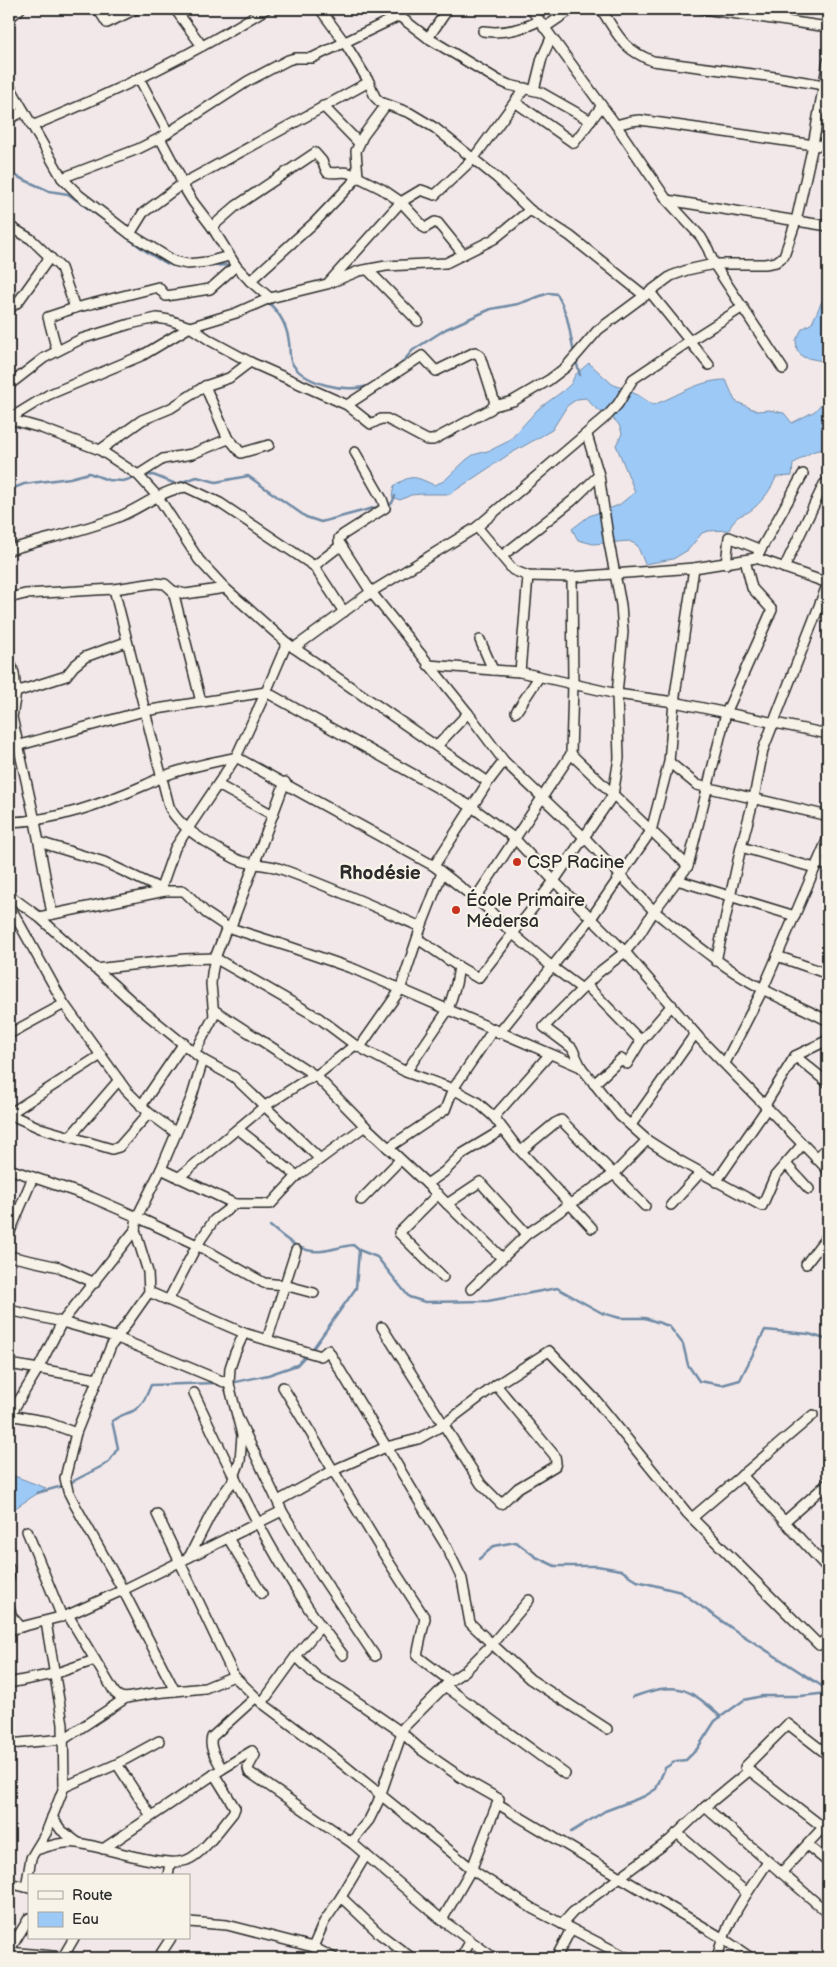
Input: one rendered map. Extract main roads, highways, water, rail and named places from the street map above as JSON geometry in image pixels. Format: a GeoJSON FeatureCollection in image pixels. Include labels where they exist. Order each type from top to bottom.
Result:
{"type":"FeatureCollection","features":[{"type":"Feature","properties":{"kind":"water"},"geometry":{"type":"Polygon","coordinates":[[[828,294],[828,368],[827,362],[803,357],[797,350],[796,340],[802,329],[812,323],[822,301],[828,294]]]}},
{"type":"Feature","properties":{"kind":"water"},"geometry":{"type":"Polygon","coordinates":[[[589,363],[612,384],[638,395],[653,405],[697,386],[726,380],[735,401],[757,411],[769,410],[784,413],[792,423],[815,411],[828,396],[828,451],[815,451],[797,461],[793,464],[792,476],[776,477],[762,500],[751,511],[738,517],[729,530],[702,533],[688,550],[673,559],[645,564],[637,545],[629,541],[593,544],[578,540],[572,529],[589,516],[619,505],[635,492],[616,445],[622,434],[619,425],[596,409],[586,398],[577,399],[567,406],[552,430],[508,455],[450,494],[411,495],[400,500],[392,497],[394,486],[409,478],[417,478],[434,485],[444,481],[473,455],[491,450],[509,441],[538,409],[571,384],[575,375],[589,363]]]}},
{"type":"Feature","properties":{"kind":"water"},"geometry":{"type":"Polygon","coordinates":[[[9,1474],[46,1488],[9,1512],[9,1474]]]}},
{"type":"Feature","properties":{"kind":"waterway"},"geometry":{"type":"LineString","coordinates":[[9,173],[49,191],[68,194],[125,235]]}},
{"type":"Feature","properties":{"kind":"waterway"},"geometry":{"type":"LineString","coordinates":[[129,239],[161,261],[183,267]]}},
{"type":"Feature","properties":{"kind":"waterway"},"geometry":{"type":"LineString","coordinates":[[196,267],[226,265],[230,268]]}},
{"type":"Feature","properties":{"kind":"waterway"},"geometry":{"type":"LineString","coordinates":[[234,272],[245,281]]}},
{"type":"Feature","properties":{"kind":"waterway"},"geometry":{"type":"LineString","coordinates":[[385,375],[400,365],[413,350],[446,329],[491,309],[518,304],[549,293],[557,294],[564,309],[574,353]]}},
{"type":"Feature","properties":{"kind":"waterway"},"geometry":{"type":"LineString","coordinates":[[268,302],[276,310],[284,325],[288,336],[291,361],[304,376],[326,385],[338,387],[350,388],[370,385]]}},
{"type":"Feature","properties":{"kind":"waterway"},"geometry":{"type":"LineString","coordinates":[[576,361],[580,375]]}},
{"type":"Feature","properties":{"kind":"waterway"},"geometry":{"type":"LineString","coordinates":[[9,490],[24,484],[70,478],[89,473],[108,480],[123,481],[137,477]]}},
{"type":"Feature","properties":{"kind":"waterway"},"geometry":{"type":"LineString","coordinates":[[142,476],[153,475],[176,484],[197,477],[216,482],[248,476],[306,517],[321,522],[381,506]]}},
{"type":"Feature","properties":{"kind":"waterway"},"geometry":{"type":"LineString","coordinates":[[387,506],[392,503],[395,496]]}},
{"type":"Feature","properties":{"kind":"waterway"},"geometry":{"type":"LineString","coordinates":[[270,1226],[300,1248],[307,1250],[322,1251],[353,1245],[359,1250],[377,1257],[409,1297],[425,1302],[488,1301],[557,1288],[602,1313],[620,1318],[645,1318],[669,1326],[683,1344],[688,1365],[699,1381],[722,1385],[740,1380],[765,1330],[809,1334],[828,1340]]}},
{"type":"Feature","properties":{"kind":"waterway"},"geometry":{"type":"LineString","coordinates":[[231,1383],[268,1375],[297,1365],[314,1347],[356,1288],[359,1250]]}},
{"type":"Feature","properties":{"kind":"waterway"},"geometry":{"type":"LineString","coordinates":[[37,1493],[66,1485],[108,1463],[118,1448],[112,1421],[139,1406],[151,1385],[216,1383]]}},
{"type":"Feature","properties":{"kind":"waterway"},"geometry":{"type":"LineString","coordinates":[[479,1559],[494,1546],[516,1542],[536,1557],[555,1566],[597,1566],[621,1570],[637,1581],[681,1592],[733,1629],[828,1690]]}},
{"type":"Feature","properties":{"kind":"waterway"},"geometry":{"type":"LineString","coordinates":[[633,1697],[661,1689],[681,1689],[699,1699],[721,1717]]}},
{"type":"Feature","properties":{"kind":"waterway"},"geometry":{"type":"LineString","coordinates":[[571,1832],[605,1811],[645,1796],[656,1789],[665,1768],[676,1761],[686,1760],[697,1749],[715,1721],[744,1700],[762,1696],[801,1696],[828,1693]]}},
{"type":"Feature","properties":{"kind":"place","name":"CSP Racine"},"geometry":{"type":"Point","coordinates":[517,862]}},
{"type":"Feature","properties":{"kind":"place","name":"École Primaire Médersa"},"geometry":{"type":"Point","coordinates":[456,910]}},
{"type":"Feature","properties":{"kind":"district","name":"Rhodésie"},"geometry":{"type":"Point","coordinates":[380,872]}}]}
